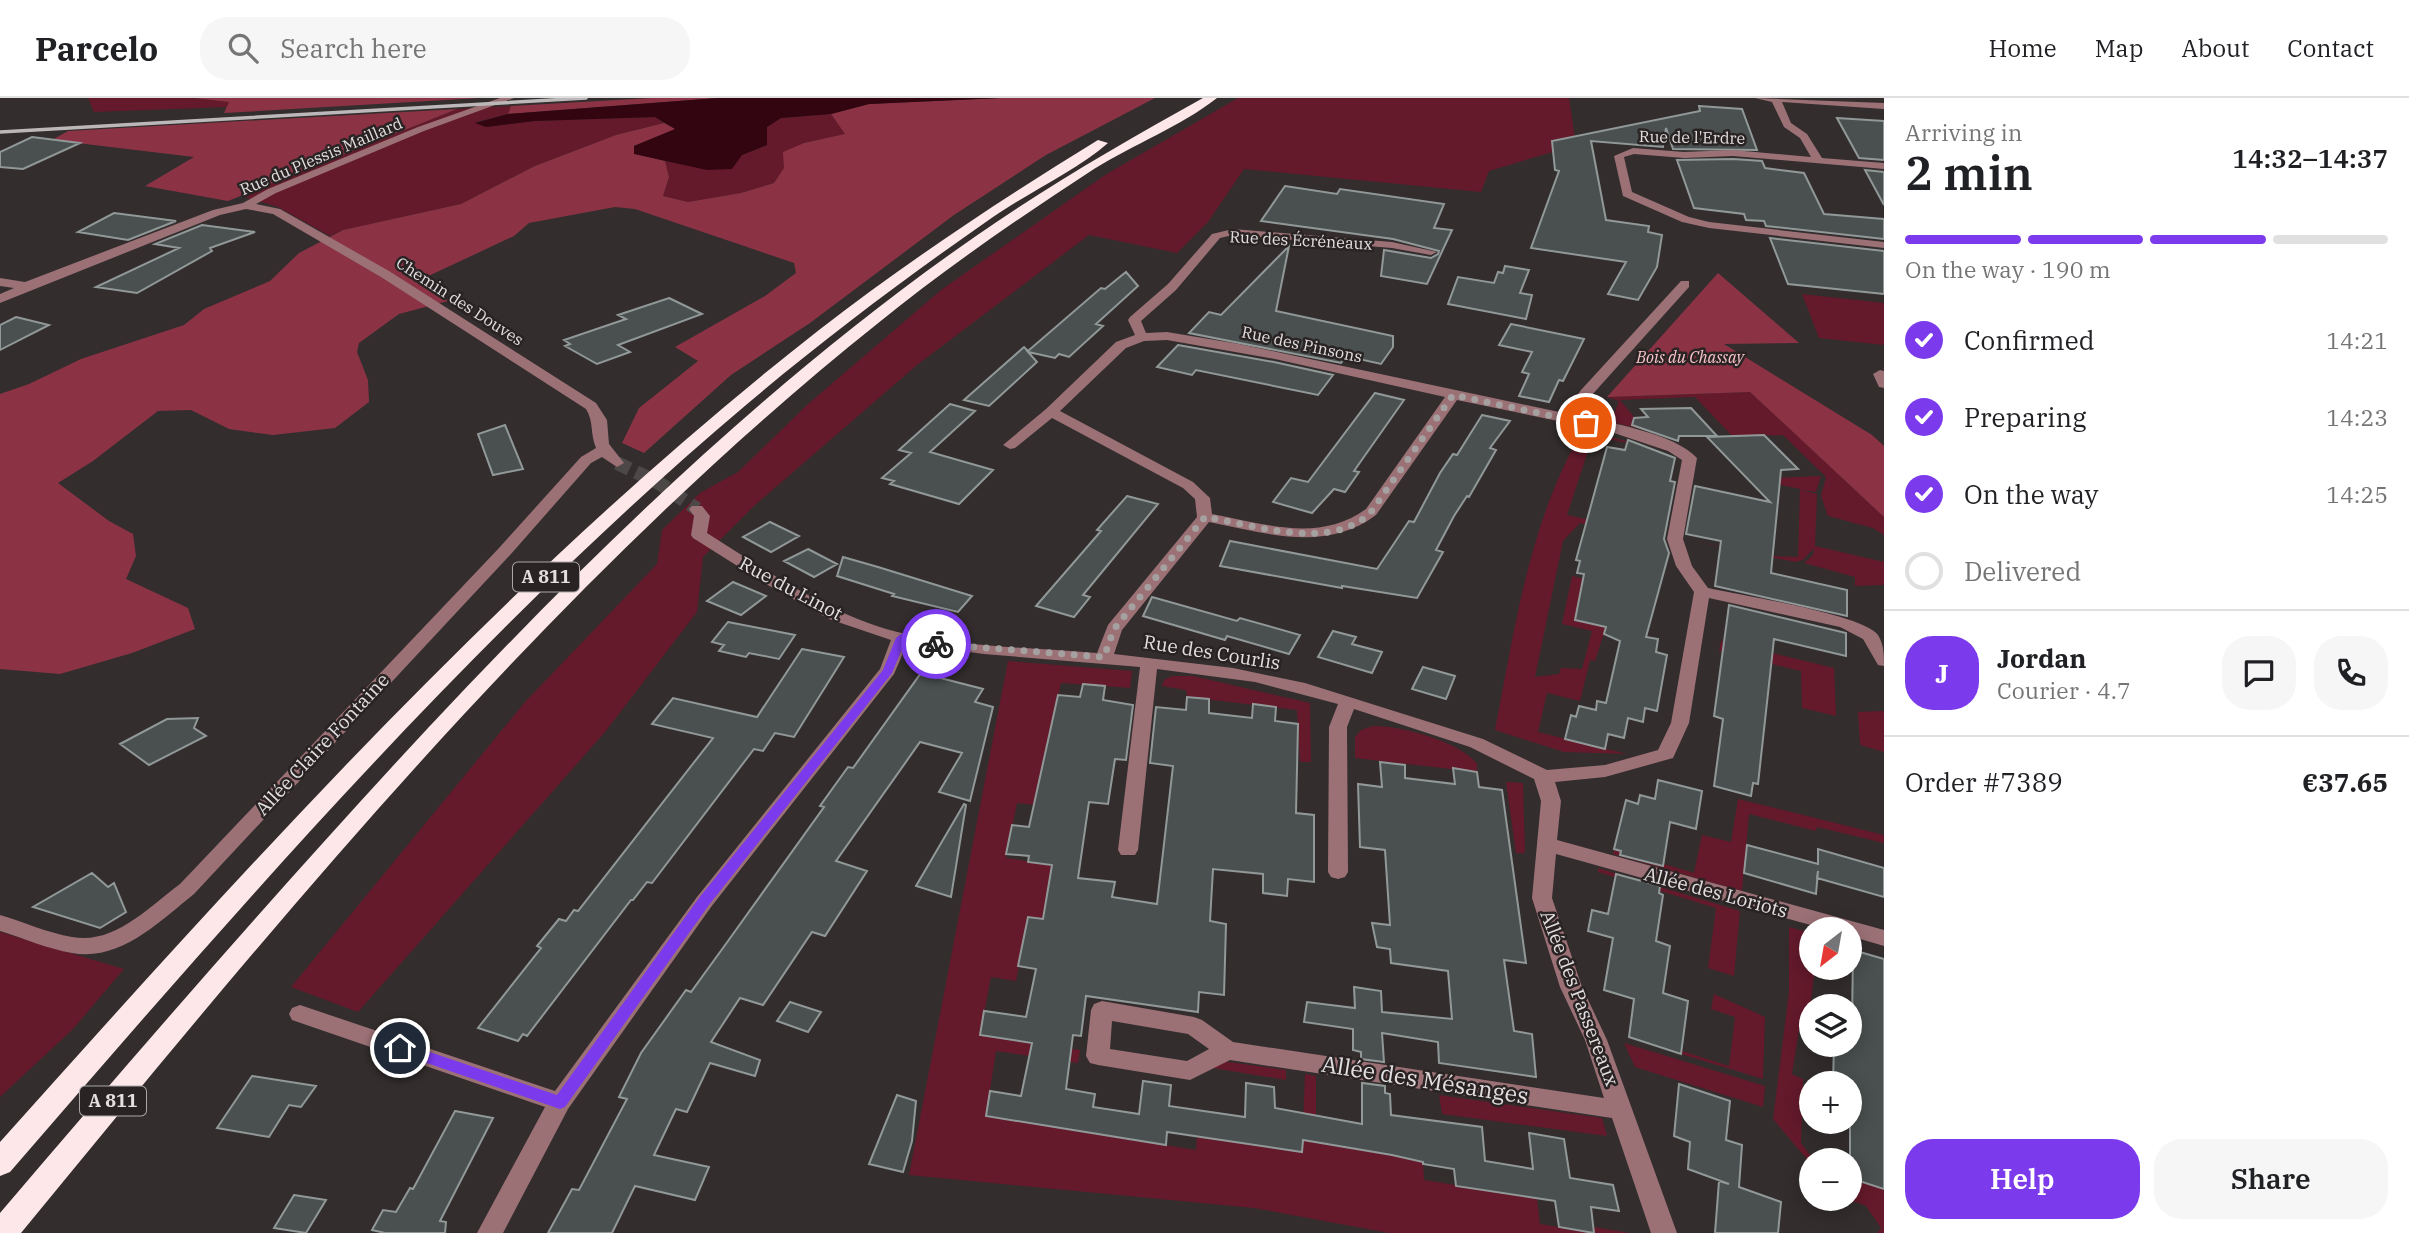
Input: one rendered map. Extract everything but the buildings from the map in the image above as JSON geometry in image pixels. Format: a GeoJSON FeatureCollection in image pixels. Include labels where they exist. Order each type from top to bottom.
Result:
{"type":"FeatureCollection","features":[{"type":"Feature","properties":{"kind":"highway","name":"A 811"},"geometry":{"type":"LineString","coordinates":[[0,1163],[228,907],[369,756],[521,601],[657,474],[797,354],[918,261],[1035,183],[1184,98]]}},
{"type":"Feature","properties":{"kind":"highway","name":"A 811"},"geometry":{"type":"LineString","coordinates":[[2,1233],[225,969],[390,783],[559,604],[670,496],[793,385],[937,270],[1077,175],[1211,98]]}},
{"type":"Feature","properties":{"kind":"street","name":"Rue du Plessis Maillard"},"geometry":{"type":"LineString","coordinates":[[0,299],[141,240],[217,212],[247,206],[272,191],[421,129],[509,98]]}},
{"type":"Feature","properties":{"kind":"street"},"geometry":{"type":"LineString","coordinates":[[1759,98],[1884,106]]}},
{"type":"Feature","properties":{"kind":"street"},"geometry":{"type":"LineString","coordinates":[[1776,99],[1787,125],[1804,136],[1818,160]]}},
{"type":"Feature","properties":{"kind":"street","name":"Rue de l'Erdre"},"geometry":{"type":"LineString","coordinates":[[1884,166],[1733,153],[1684,155],[1633,151],[1619,156],[1626,194],[1686,220],[1761,232],[1884,245]]}},
{"type":"Feature","properties":{"kind":"street","name":"Chemin des Douves"},"geometry":{"type":"LineString","coordinates":[[247,206],[276,211],[363,262],[591,406],[600,420],[598,430],[610,456]]}},
{"type":"Feature","properties":{"kind":"street","name":"Rue des Écréneaux"},"geometry":{"type":"LineString","coordinates":[[1142,337],[1134,320],[1172,287],[1216,236],[1233,232],[1392,245],[1431,252]]}},
{"type":"Feature","properties":{"kind":"street"},"geometry":{"type":"LineString","coordinates":[[0,282],[26,286]]}},
{"type":"Feature","properties":{"kind":"street"},"geometry":{"type":"LineString","coordinates":[[1685,284],[1567,419],[1670,444],[1690,458],[1675,539],[1684,566],[1702,592],[1845,623],[1870,636],[1884,661]]}},
{"type":"Feature","properties":{"kind":"street"},"geometry":{"type":"LineString","coordinates":[[1010,445],[1051,412],[1115,350],[1142,337]]}},
{"type":"Feature","properties":{"kind":"street","name":"Rue des Pinsons"},"geometry":{"type":"LineString","coordinates":[[1142,337],[1188,339],[1567,419]]}},
{"type":"Feature","properties":{"kind":"street"},"geometry":{"type":"LineString","coordinates":[[1205,517],[1303,533],[1326,534],[1361,522],[1371,512],[1453,395]]}},
{"type":"Feature","properties":{"kind":"street"},"geometry":{"type":"LineString","coordinates":[[1051,412],[1188,485],[1202,498],[1205,517],[1114,629],[1104,657]]}},
{"type":"Feature","properties":{"kind":"street","name":"Allée Claire Fontaine"},"geometry":{"type":"LineString","coordinates":[[0,923],[74,946],[106,944],[132,932],[187,889],[437,621],[506,551],[586,460],[610,456]]}},
{"type":"Feature","properties":{"kind":"street","name":"Rue du Linot"},"geometry":{"type":"LineString","coordinates":[[697,509],[702,516],[699,535],[736,559],[835,615],[901,638]]}},
{"type":"Feature","properties":{"kind":"street"},"geometry":{"type":"LineString","coordinates":[[1543,776],[1566,777],[1643,762],[1666,754],[1680,723],[1702,592]]}},
{"type":"Feature","properties":{"kind":"street"},"geometry":{"type":"LineString","coordinates":[[490,1233],[560,1102],[704,901],[888,670],[901,638]]}},
{"type":"Feature","properties":{"kind":"street","name":"Rue des Courlis"},"geometry":{"type":"LineString","coordinates":[[901,638],[946,645],[1104,657],[1235,673],[1348,701],[1513,757],[1543,776]]}},
{"type":"Feature","properties":{"kind":"street"},"geometry":{"type":"LineString","coordinates":[[1128,850],[1149,662]]}},
{"type":"Feature","properties":{"kind":"street"},"geometry":{"type":"LineString","coordinates":[[1338,872],[1338,727],[1348,701]]}},
{"type":"Feature","properties":{"kind":"street","name":"Allée des Passereaux"},"geometry":{"type":"LineString","coordinates":[[1543,776],[1551,801],[1542,898],[1571,986],[1596,1040],[1664,1233]]}},
{"type":"Feature","properties":{"kind":"street","name":"Allée des Loriots"},"geometry":{"type":"LineString","coordinates":[[1549,845],[1884,938]]}},
{"type":"Feature","properties":{"kind":"street","name":"Allée des Mésanges"},"geometry":{"type":"LineString","coordinates":[[1227,1049],[1190,1071],[1098,1056],[1102,1010],[1194,1026],[1227,1049],[1622,1110]]}},
{"type":"Feature","properties":{"kind":"street"},"geometry":{"type":"LineString","coordinates":[[300,1014],[560,1102]]}},
{"type":"Feature","properties":{"kind":"shaded area"},"geometry":{"type":"Polygon","coordinates":[[[88,98],[194,98],[230,102],[227,107],[94,112],[88,98]]]}},
{"type":"Feature","properties":{"kind":"shaded area"},"geometry":{"type":"Polygon","coordinates":[[[718,98],[1001,98],[869,104],[831,114],[781,118],[767,127],[767,145],[742,155],[732,169],[707,170],[634,154],[634,146],[675,129],[655,117],[535,121],[486,127],[475,123],[508,114],[718,98]]]}},
{"type":"Feature","properties":{"kind":"shaded area"},"geometry":{"type":"Polygon","coordinates":[[[1238,98],[1569,98],[1576,145],[1489,171],[1481,192],[1244,169],[1208,222],[1177,253],[1089,235],[917,365],[754,506],[703,557],[697,612],[605,732],[358,1012],[291,987],[525,702],[657,564],[662,530],[700,493],[738,472],[807,405],[941,290],[1105,175],[1238,98]]]}},
{"type":"Feature","properties":{"kind":"shaded area"},"geometry":{"type":"Polygon","coordinates":[[[511,106],[508,114],[476,122],[486,127],[535,121],[655,117],[664,123],[616,135],[535,166],[461,204],[343,230],[330,236],[278,207],[241,196],[457,109],[511,106]]]}},
{"type":"Feature","properties":{"kind":"shaded area"},"geometry":{"type":"Polygon","coordinates":[[[831,114],[846,134],[804,143],[774,183],[741,193],[688,202],[663,196],[669,177],[665,161],[707,169],[767,145],[767,127],[781,118],[831,114]]]}},
{"type":"Feature","properties":{"kind":"shaded area"},"geometry":{"type":"Polygon","coordinates":[[[1802,294],[1884,303],[1884,345],[1819,338],[1802,294]]]}},
{"type":"Feature","properties":{"kind":"shaded area"},"geometry":{"type":"Polygon","coordinates":[[[1750,392],[1884,517],[1884,535],[1873,528],[1828,516],[1821,496],[1826,477],[1783,435],[1732,436],[1695,397],[1620,400],[1645,430],[1611,422],[1619,401],[1607,397],[1750,392]]]}},
{"type":"Feature","properties":{"kind":"shaded area"},"geometry":{"type":"Polygon","coordinates":[[[1583,430],[1653,448],[1593,436],[1567,515],[1664,536],[1660,541],[1580,523],[1563,541],[1535,677],[1559,674],[1561,668],[1582,669],[1592,631],[1562,624],[1572,576],[1656,595],[1655,599],[1582,582],[1576,620],[1606,627],[1595,661],[1590,660],[1580,701],[1547,693],[1538,732],[1627,754],[1564,752],[1495,730],[1517,614],[1537,538],[1549,501],[1583,430]]]}},
{"type":"Feature","properties":{"kind":"shaded area"},"geometry":{"type":"Polygon","coordinates":[[[1821,476],[1816,492],[1801,490],[1817,494],[1815,546],[1884,562],[1884,585],[1855,586],[1855,577],[1804,563],[1813,555],[1814,548],[1803,560],[1795,562],[1692,541],[1772,556],[1798,557],[1800,489],[1751,479],[1821,476]]]}},
{"type":"Feature","properties":{"kind":"shaded area"},"geometry":{"type":"Polygon","coordinates":[[[1721,641],[1834,668],[1836,716],[1802,708],[1801,671],[1719,651],[1721,641]]]}},
{"type":"Feature","properties":{"kind":"shaded area"},"geometry":{"type":"Polygon","coordinates":[[[1008,661],[1132,671],[1130,688],[1061,683],[1034,805],[1017,803],[1006,858],[1054,865],[1043,919],[1028,918],[1016,981],[991,977],[980,1035],[1080,1050],[1078,1063],[996,1051],[986,1116],[1196,1150],[1197,1136],[1302,1152],[1305,1074],[1316,1076],[1316,1143],[1423,1160],[1424,1180],[1537,1198],[1540,1224],[1594,1233],[1389,1233],[1254,1208],[909,1175],[1008,661]]]}},
{"type":"Feature","properties":{"kind":"shaded area"},"geometry":{"type":"Polygon","coordinates":[[[1172,676],[1193,676],[1310,703],[1311,762],[1300,762],[1297,710],[1187,697],[1186,690],[1162,686],[1164,680],[1172,676]]]}},
{"type":"Feature","properties":{"kind":"shaded area"},"geometry":{"type":"Polygon","coordinates":[[[1884,711],[1884,752],[1860,745],[1858,712],[1884,711]]]}},
{"type":"Feature","properties":{"kind":"shaded area"},"geometry":{"type":"Polygon","coordinates":[[[1373,726],[1398,728],[1444,742],[1469,756],[1477,764],[1477,772],[1355,758],[1355,737],[1361,730],[1373,726]]]}},
{"type":"Feature","properties":{"kind":"shaded area"},"geometry":{"type":"Polygon","coordinates":[[[1506,782],[1523,783],[1525,853],[1516,853],[1506,782]]]}},
{"type":"Feature","properties":{"kind":"shaded area"},"geometry":{"type":"Polygon","coordinates":[[[1738,799],[1884,835],[1884,843],[1817,827],[1816,831],[1749,814],[1742,891],[1613,854],[1614,849],[1694,873],[1702,835],[1731,842],[1738,799]]]}},
{"type":"Feature","properties":{"kind":"shaded area"},"geometry":{"type":"Polygon","coordinates":[[[1598,868],[1740,911],[1734,976],[1708,968],[1716,908],[1598,872],[1598,868]]]}},
{"type":"Feature","properties":{"kind":"shaded area"},"geometry":{"type":"Polygon","coordinates":[[[1789,927],[1799,930],[1799,980],[1814,980],[1812,994],[1799,994],[1799,1031],[1792,1074],[1799,1077],[1799,1134],[1801,1134],[1801,1143],[1805,1148],[1799,1150],[1773,1119],[1789,992],[1789,927]]]}},
{"type":"Feature","properties":{"kind":"shaded area"},"geometry":{"type":"Polygon","coordinates":[[[0,932],[124,969],[73,1029],[0,1097],[0,932]]]}},
{"type":"Feature","properties":{"kind":"shaded area"},"geometry":{"type":"Polygon","coordinates":[[[1714,994],[1765,1017],[1763,1079],[1681,1054],[1682,1051],[1729,1066],[1735,1017],[1711,1009],[1714,994]]]}},
{"type":"Feature","properties":{"kind":"shaded area"},"geometry":{"type":"Polygon","coordinates":[[[1624,1043],[1765,1086],[1763,1107],[1635,1067],[1624,1043]]]}},
{"type":"Feature","properties":{"kind":"shaded area"},"geometry":{"type":"Polygon","coordinates":[[[1214,1060],[1286,1070],[1286,1080],[1213,1068],[1214,1060]]]}},
{"type":"Feature","properties":{"kind":"shaded area"},"geometry":{"type":"Polygon","coordinates":[[[1439,1095],[1602,1118],[1607,1136],[1442,1114],[1439,1095]]]}},
{"type":"Feature","properties":{"kind":"shaded area"},"geometry":{"type":"Polygon","coordinates":[[[1862,1182],[1884,1189],[1884,1233],[1877,1233],[1881,1228],[1866,1206],[1862,1204],[1862,1182]]]}},
{"type":"Feature","properties":{"kind":"shaded area"},"geometry":{"type":"Polygon","coordinates":[[[1594,1227],[1630,1233],[1594,1233],[1594,1227]]]}},
{"type":"Feature","properties":{"kind":"green space"},"geometry":{"type":"Polygon","coordinates":[[[194,98],[480,98],[224,113],[229,102],[194,98]]]}},
{"type":"Feature","properties":{"kind":"green space"},"geometry":{"type":"Polygon","coordinates":[[[651,98],[718,98],[508,114],[511,106],[651,98]]]}},
{"type":"Feature","properties":{"kind":"green space"},"geometry":{"type":"Polygon","coordinates":[[[1001,98],[1155,98],[1046,155],[954,215],[810,323],[731,375],[644,453],[622,443],[639,408],[698,361],[675,347],[765,296],[796,273],[794,263],[635,209],[615,207],[529,223],[514,236],[422,279],[448,301],[399,314],[359,343],[357,352],[368,380],[369,402],[335,428],[273,435],[229,429],[191,410],[158,411],[93,461],[58,483],[109,521],[133,534],[136,556],[126,579],[188,608],[195,629],[132,653],[60,674],[0,669],[0,394],[29,384],[81,359],[184,325],[204,309],[270,281],[299,253],[343,230],[461,204],[535,166],[616,135],[664,123],[676,129],[634,146],[634,153],[665,161],[669,177],[663,196],[688,202],[741,193],[774,183],[784,168],[783,152],[804,143],[845,134],[831,114],[869,104],[1001,98]]]}},
{"type":"Feature","properties":{"kind":"green space"},"geometry":{"type":"Polygon","coordinates":[[[457,109],[228,201],[145,186],[194,157],[52,140],[68,131],[457,109]]]}},
{"type":"Feature","properties":{"kind":"green space","name":"Bois du Chassay"},"geometry":{"type":"Polygon","coordinates":[[[1718,273],[1799,343],[1724,344],[1872,435],[1884,446],[1884,517],[1750,392],[1607,397],[1718,273]]]}},
{"type":"Feature","properties":{"kind":"tunnel"},"geometry":{"type":"LineString","coordinates":[[617,463],[659,483],[697,509]]}},
{"type":"Feature","properties":{"kind":"railway"},"geometry":{"type":"LineString","coordinates":[[0,132],[586,98]]}},
{"type":"Feature","properties":{"kind":"way so far"},"geometry":{"type":"LineString","coordinates":[[936,644],[1104,657],[1114,629],[1205,517],[1303,533],[1326,534],[1361,522],[1371,512],[1453,395],[1586,423]]}},
{"type":"Feature","properties":{"kind":"route"},"geometry":{"type":"LineString","coordinates":[[400,1048],[560,1102],[704,901],[888,670],[901,638],[936,644]]}}]}
